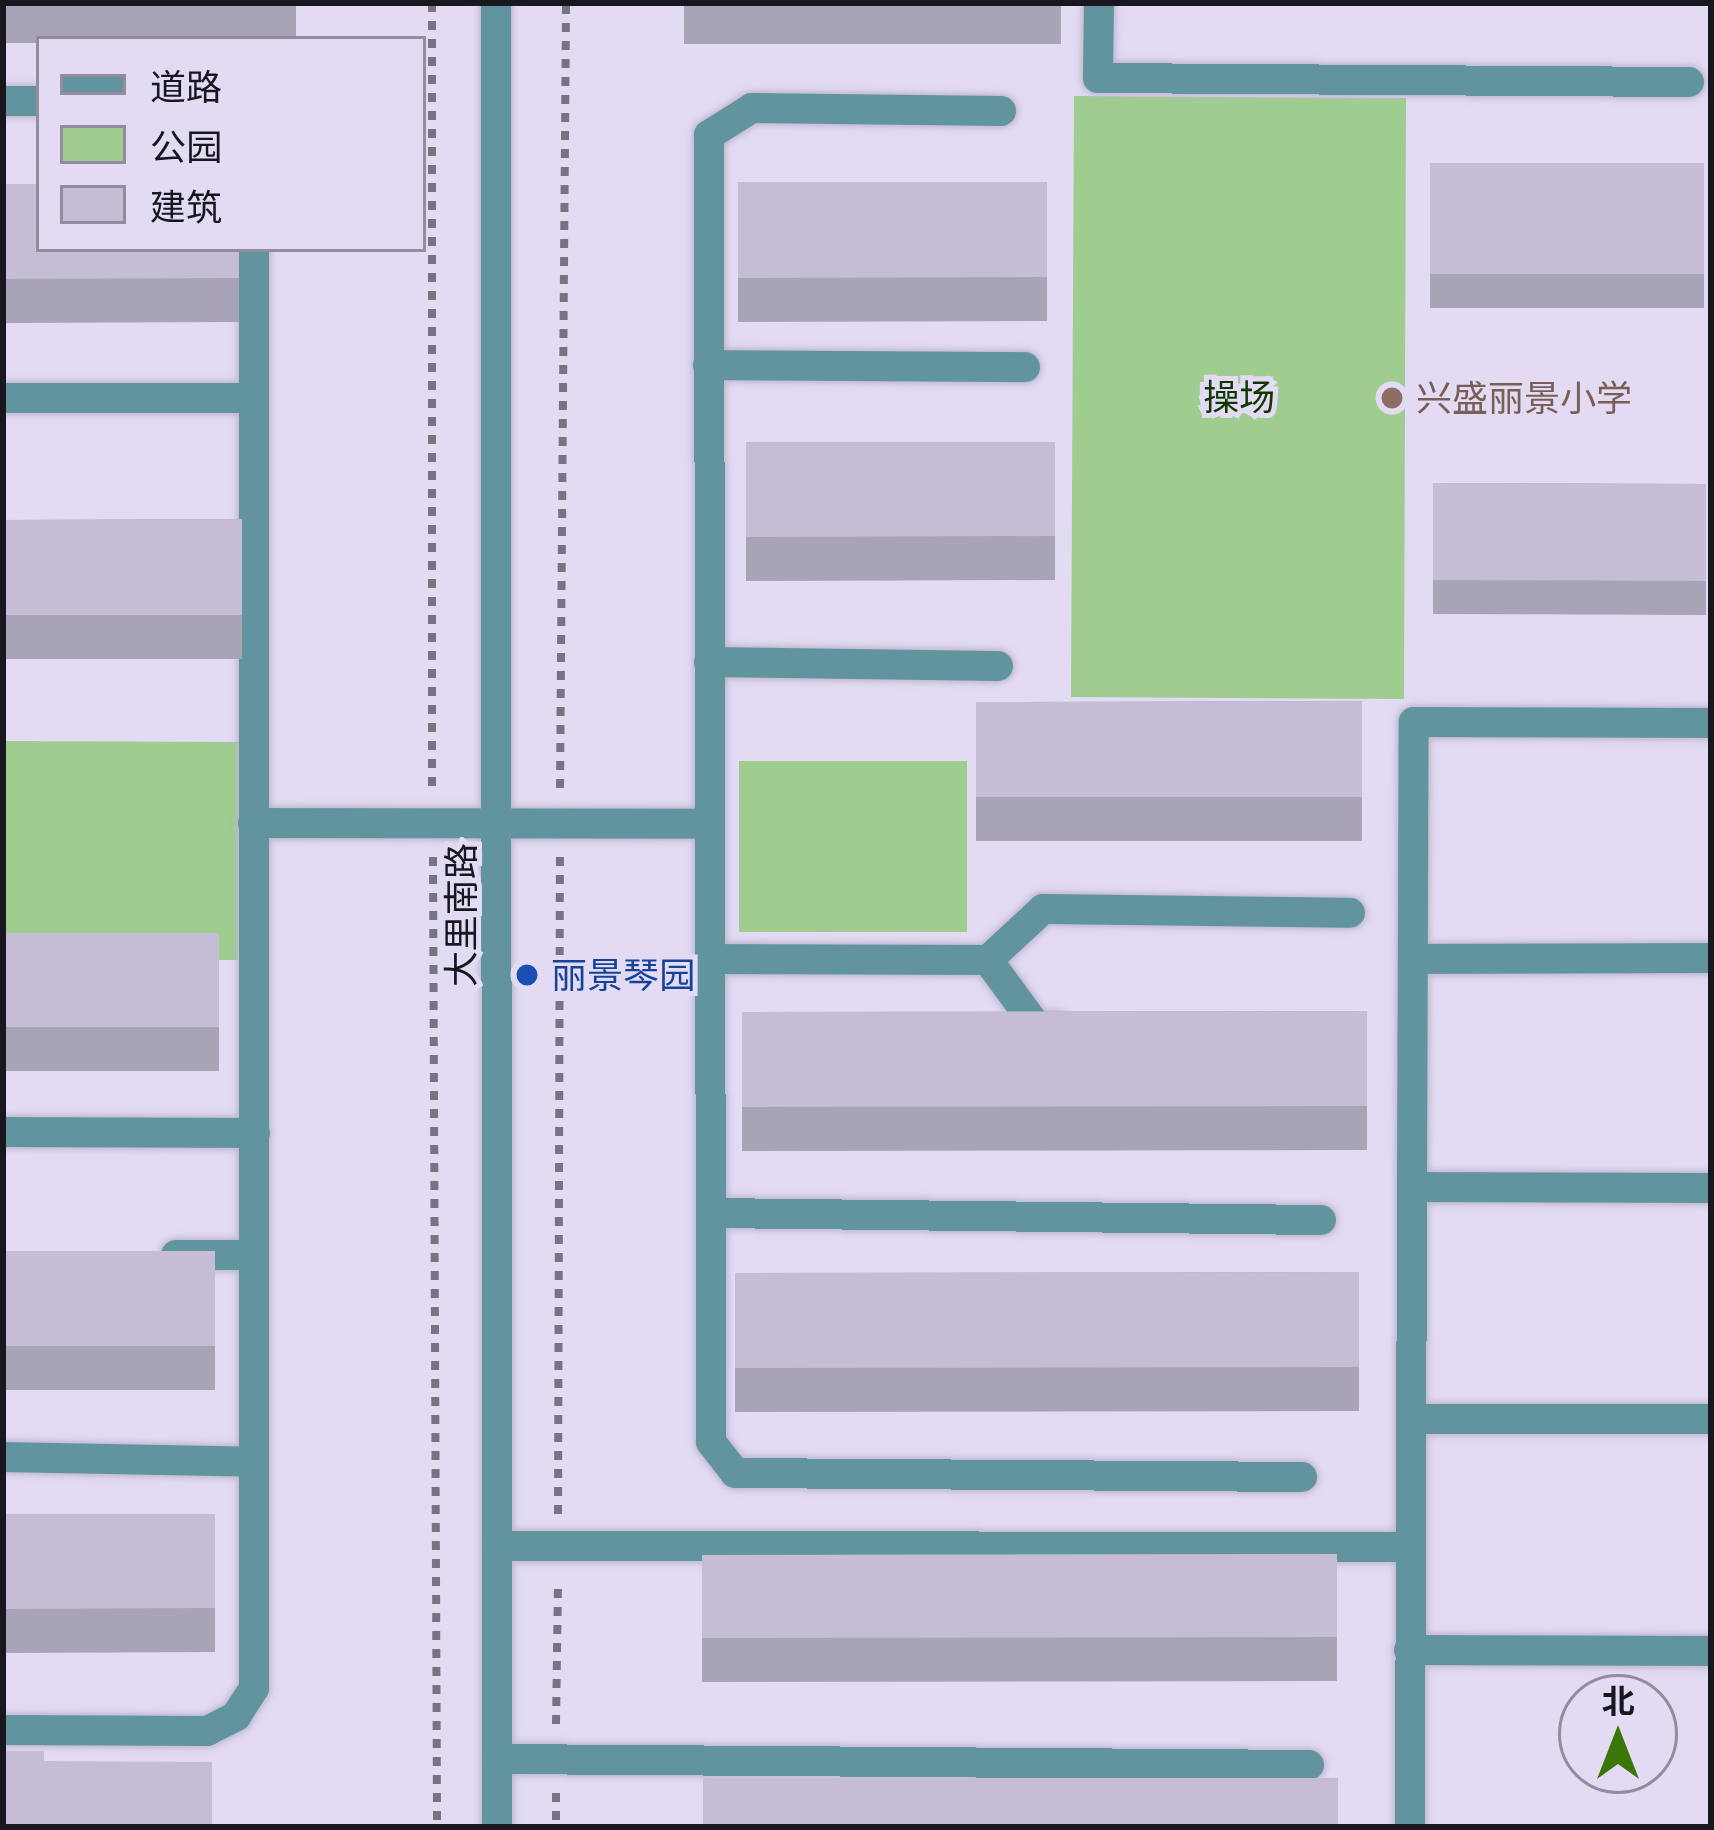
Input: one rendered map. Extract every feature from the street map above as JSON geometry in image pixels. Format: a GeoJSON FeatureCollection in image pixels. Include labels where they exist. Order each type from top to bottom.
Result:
{"type":"FeatureCollection","features":[{"type":"Feature","properties":{"kind":"street","name":"大里南路"},"geometry":{"type":"LineString","coordinates":[[496,3],[497,1827]]}},
{"type":"Feature","properties":{"kind":"street"},"geometry":{"type":"LineString","coordinates":[[1099,3],[1098,78],[1689,82]]}},
{"type":"Feature","properties":{"kind":"street"},"geometry":{"type":"LineString","coordinates":[[3,101],[36,101]]}},
{"type":"Feature","properties":{"kind":"street"},"geometry":{"type":"LineString","coordinates":[[1001,111],[752,108],[709,135],[711,1442],[735,1473],[1302,1477]]}},
{"type":"Feature","properties":{"kind":"street"},"geometry":{"type":"LineString","coordinates":[[3,1730],[207,1731],[236,1716],[254,1688],[254,823],[242,524],[253,398],[254,252]]}},
{"type":"Feature","properties":{"kind":"street"},"geometry":{"type":"LineString","coordinates":[[708,364],[1025,368]]}},
{"type":"Feature","properties":{"kind":"street"},"geometry":{"type":"LineString","coordinates":[[3,398],[253,398]]}},
{"type":"Feature","properties":{"kind":"street"},"geometry":{"type":"LineString","coordinates":[[709,662],[998,666]]}},
{"type":"Feature","properties":{"kind":"street"},"geometry":{"type":"LineString","coordinates":[[1410,1827],[1414,722],[1711,723]]}},
{"type":"Feature","properties":{"kind":"street"},"geometry":{"type":"LineString","coordinates":[[254,823],[709,824]]}},
{"type":"Feature","properties":{"kind":"street"},"geometry":{"type":"LineString","coordinates":[[710,959],[988,960],[1043,909],[1350,913]]}},
{"type":"Feature","properties":{"kind":"street"},"geometry":{"type":"LineString","coordinates":[[1413,959],[1711,958]]}},
{"type":"Feature","properties":{"kind":"street"},"geometry":{"type":"LineString","coordinates":[[988,960],[1036,1027],[1083,1027]]}},
{"type":"Feature","properties":{"kind":"street"},"geometry":{"type":"LineString","coordinates":[[3,1132],[255,1133]]}},
{"type":"Feature","properties":{"kind":"street"},"geometry":{"type":"LineString","coordinates":[[1412,1186],[1711,1188]]}},
{"type":"Feature","properties":{"kind":"street"},"geometry":{"type":"LineString","coordinates":[[711,1213],[1321,1220]]}},
{"type":"Feature","properties":{"kind":"street"},"geometry":{"type":"LineString","coordinates":[[140,1255],[254,1255]]}},
{"type":"Feature","properties":{"kind":"street"},"geometry":{"type":"LineString","coordinates":[[1414,1419],[1711,1419]]}},
{"type":"Feature","properties":{"kind":"street"},"geometry":{"type":"LineString","coordinates":[[3,1457],[254,1462]]}},
{"type":"Feature","properties":{"kind":"street"},"geometry":{"type":"LineString","coordinates":[[498,1546],[1411,1547]]}},
{"type":"Feature","properties":{"kind":"street"},"geometry":{"type":"LineString","coordinates":[[1409,1650],[1711,1651]]}},
{"type":"Feature","properties":{"kind":"street"},"geometry":{"type":"LineString","coordinates":[[497,1760],[1309,1765]]}},
{"type":"Feature","properties":{"kind":"path"},"geometry":{"type":"LineString","coordinates":[[432,3],[437,1827]]}},
{"type":"Feature","properties":{"kind":"path"},"geometry":{"type":"LineString","coordinates":[[556,1827],[566,3]]}},
{"type":"Feature","properties":{"kind":"green space","name":"操场"},"geometry":{"type":"Polygon","coordinates":[[[1074,96],[1406,98],[1404,699],[1071,697],[1074,96]]]}},
{"type":"Feature","properties":{"kind":"green space"},"geometry":{"type":"Polygon","coordinates":[[[3,741],[239,742],[238,960],[3,959],[3,741]]]}},
{"type":"Feature","properties":{"kind":"green space"},"geometry":{"type":"Polygon","coordinates":[[[739,761],[967,761],[967,932],[739,932],[739,761]]]}},
{"type":"Feature","properties":{"kind":"building"},"geometry":{"type":"Polygon","coordinates":[[[1430,163],[1704,163],[1704,274],[1430,274],[1430,163]]]}},
{"type":"Feature","properties":{"kind":"building"},"geometry":{"type":"Polygon","coordinates":[[[738,182],[1047,182],[1047,277],[738,278],[738,182]]]}},
{"type":"Feature","properties":{"kind":"building"},"geometry":{"type":"Polygon","coordinates":[[[3,184],[36,184],[36,252],[239,252],[239,278],[3,279],[3,184]]]}},
{"type":"Feature","properties":{"kind":"building"},"geometry":{"type":"Polygon","coordinates":[[[746,442],[1055,442],[1055,536],[746,537],[746,442]]]}},
{"type":"Feature","properties":{"kind":"building"},"geometry":{"type":"Polygon","coordinates":[[[1433,483],[1706,484],[1706,581],[1433,580],[1433,483]]]}},
{"type":"Feature","properties":{"kind":"building"},"geometry":{"type":"Polygon","coordinates":[[[242,519],[242,615],[3,615],[3,520],[242,519]]]}},
{"type":"Feature","properties":{"kind":"building"},"geometry":{"type":"Polygon","coordinates":[[[1362,701],[1362,797],[976,797],[976,702],[1362,701]]]}},
{"type":"Feature","properties":{"kind":"building"},"geometry":{"type":"Polygon","coordinates":[[[3,933],[219,933],[219,1027],[3,1027],[3,933]]]}},
{"type":"Feature","properties":{"kind":"building"},"geometry":{"type":"Polygon","coordinates":[[[1367,1011],[1367,1106],[742,1107],[742,1012],[1367,1011]]]}},
{"type":"Feature","properties":{"kind":"building"},"geometry":{"type":"Polygon","coordinates":[[[3,1251],[215,1251],[215,1346],[3,1346],[3,1251]]]}},
{"type":"Feature","properties":{"kind":"building"},"geometry":{"type":"Polygon","coordinates":[[[1359,1272],[1359,1367],[735,1368],[735,1273],[1359,1272]]]}},
{"type":"Feature","properties":{"kind":"building"},"geometry":{"type":"Polygon","coordinates":[[[3,1514],[215,1514],[215,1608],[3,1609],[3,1514]]]}},
{"type":"Feature","properties":{"kind":"building"},"geometry":{"type":"Polygon","coordinates":[[[1337,1554],[1337,1637],[702,1638],[702,1555],[1337,1554]]]}},
{"type":"Feature","properties":{"kind":"building"},"geometry":{"type":"Polygon","coordinates":[[[3,1751],[44,1751],[44,1761],[212,1762],[212,1827],[3,1827],[3,1751]]]}},
{"type":"Feature","properties":{"kind":"building"},"geometry":{"type":"Polygon","coordinates":[[[703,1778],[1338,1778],[1338,1827],[703,1827],[703,1778]]]}},
{"type":"Feature","properties":{"kind":"place","name":"兴盛丽景小学"},"geometry":{"type":"Point","coordinates":[1392,398]}},
{"type":"Feature","properties":{"kind":"place","name":"丽景琴园"},"geometry":{"type":"Point","coordinates":[527,975]}}]}
